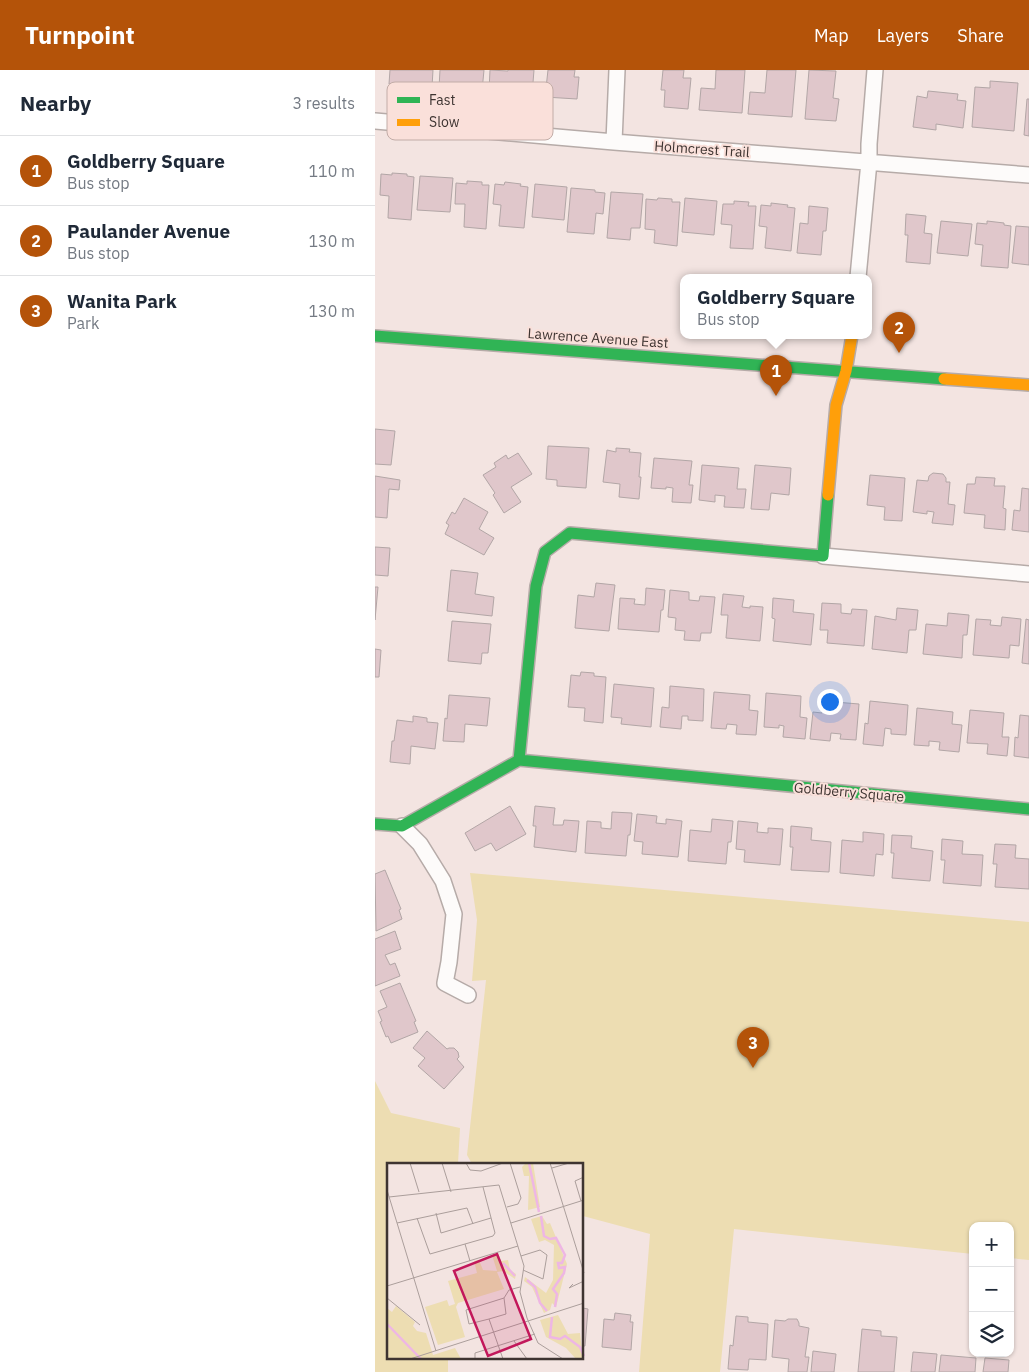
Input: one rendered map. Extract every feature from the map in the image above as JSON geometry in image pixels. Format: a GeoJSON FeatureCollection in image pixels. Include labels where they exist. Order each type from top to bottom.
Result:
{"type":"FeatureCollection","features":[{"type":"Feature","properties":{"kind":"street"},"geometry":{"type":"LineString","coordinates":[[614,142],[617,70]]}},
{"type":"Feature","properties":{"kind":"street"},"geometry":{"type":"LineString","coordinates":[[858,274],[869,162],[875,70]]}},
{"type":"Feature","properties":{"kind":"street","name":"Holmcrest Trail"},"geometry":{"type":"LineString","coordinates":[[553,137],[1029,175]]}},
{"type":"Feature","properties":{"kind":"street","name":"Lawrence Avenue East"},"geometry":{"type":"LineString","coordinates":[[375,336],[1029,385]]}},
{"type":"Feature","properties":{"kind":"street"},"geometry":{"type":"LineString","coordinates":[[823,556],[836,405],[846,371],[851,339]]}},
{"type":"Feature","properties":{"kind":"street"},"geometry":{"type":"LineString","coordinates":[[375,824],[403,826],[519,760],[536,586],[545,552],[570,532],[1029,574]]}},
{"type":"Feature","properties":{"kind":"street","name":"Goldberry Square"},"geometry":{"type":"LineString","coordinates":[[519,760],[1029,809]]}},
{"type":"Feature","properties":{"kind":"street"},"geometry":{"type":"LineString","coordinates":[[403,826],[420,844],[443,881],[454,914],[445,983],[468,995]]}},
{"type":"Feature","properties":{"kind":"shaded area"},"geometry":{"type":"Polygon","coordinates":[[[470,873],[1029,922],[1029,1260],[1014,1258],[1014,1222],[969,1222],[969,1254],[734,1229],[720,1372],[639,1372],[650,1234],[584,1216],[584,1163],[471,1163],[467,1155],[486,980],[472,981],[477,920],[470,873]]]}},
{"type":"Feature","properties":{"kind":"shaded area"},"geometry":{"type":"Polygon","coordinates":[[[375,1081],[391,1113],[460,1128],[458,1163],[387,1163],[387,1360],[448,1360],[448,1372],[375,1372],[375,1081]]]}},
{"type":"Feature","properties":{"kind":"building"},"geometry":{"type":"Polygon","coordinates":[[[390,70],[433,70],[432,82],[389,82],[390,70]]]}},
{"type":"Feature","properties":{"kind":"building"},"geometry":{"type":"Polygon","coordinates":[[[440,70],[484,70],[483,82],[439,82],[440,70]]]}},
{"type":"Feature","properties":{"kind":"building"},"geometry":{"type":"Polygon","coordinates":[[[490,70],[534,70],[533,82],[489,82],[490,70]]]}},
{"type":"Feature","properties":{"kind":"building"},"geometry":{"type":"Polygon","coordinates":[[[548,70],[575,70],[574,77],[579,77],[577,99],[553,98],[553,82],[547,82],[548,70]]]}},
{"type":"Feature","properties":{"kind":"building"},"geometry":{"type":"Polygon","coordinates":[[[663,70],[684,70],[683,78],[691,78],[688,109],[664,107],[665,90],[661,90],[663,70]]]}},
{"type":"Feature","properties":{"kind":"building"},"geometry":{"type":"Polygon","coordinates":[[[716,70],[745,70],[742,113],[699,110],[701,88],[715,89],[716,70]]]}},
{"type":"Feature","properties":{"kind":"building"},"geometry":{"type":"Polygon","coordinates":[[[767,70],[796,70],[792,117],[748,114],[750,92],[765,93],[767,70]]]}},
{"type":"Feature","properties":{"kind":"building"},"geometry":{"type":"Polygon","coordinates":[[[809,70],[836,71],[833,98],[839,99],[836,121],[805,119],[809,70]]]}},
{"type":"Feature","properties":{"kind":"building"},"geometry":{"type":"Polygon","coordinates":[[[990,81],[1018,83],[1014,131],[972,127],[975,87],[990,88],[990,81]]]}},
{"type":"Feature","properties":{"kind":"building"},"geometry":{"type":"Polygon","coordinates":[[[928,91],[958,94],[957,100],[966,101],[963,128],[936,124],[936,130],[913,127],[917,96],[927,98],[928,91]]]}},
{"type":"Feature","properties":{"kind":"building"},"geometry":{"type":"Polygon","coordinates":[[[1027,99],[1029,99],[1029,136],[1024,135],[1027,99]]]}},
{"type":"Feature","properties":{"kind":"building"},"geometry":{"type":"Polygon","coordinates":[[[392,173],[407,174],[407,176],[414,177],[411,220],[388,218],[389,196],[380,195],[381,174],[392,175],[392,173]]]}},
{"type":"Feature","properties":{"kind":"building"},"geometry":{"type":"Polygon","coordinates":[[[420,176],[453,178],[450,212],[417,210],[420,176]]]}},
{"type":"Feature","properties":{"kind":"building"},"geometry":{"type":"Polygon","coordinates":[[[467,181],[482,182],[482,185],[489,185],[486,229],[464,227],[465,204],[455,204],[456,183],[467,184],[467,181]]]}},
{"type":"Feature","properties":{"kind":"building"},"geometry":{"type":"Polygon","coordinates":[[[505,182],[528,187],[524,228],[499,226],[501,205],[493,204],[495,184],[504,185],[505,182]]]}},
{"type":"Feature","properties":{"kind":"building"},"geometry":{"type":"Polygon","coordinates":[[[535,184],[567,187],[564,220],[532,217],[535,184]]]}},
{"type":"Feature","properties":{"kind":"building"},"geometry":{"type":"Polygon","coordinates":[[[571,188],[595,190],[595,192],[605,193],[603,214],[596,213],[594,234],[567,232],[571,188]]]}},
{"type":"Feature","properties":{"kind":"building"},"geometry":{"type":"Polygon","coordinates":[[[611,192],[643,194],[640,228],[631,228],[630,240],[607,238],[611,192]]]}},
{"type":"Feature","properties":{"kind":"building"},"geometry":{"type":"Polygon","coordinates":[[[658,198],[672,199],[672,202],[680,202],[677,246],[654,243],[655,230],[645,229],[646,199],[657,200],[658,198]]]}},
{"type":"Feature","properties":{"kind":"building"},"geometry":{"type":"Polygon","coordinates":[[[685,198],[717,201],[714,235],[682,232],[685,198]]]}},
{"type":"Feature","properties":{"kind":"building"},"geometry":{"type":"Polygon","coordinates":[[[734,201],[749,202],[748,206],[756,206],[753,249],[730,248],[732,225],[721,224],[723,204],[734,204],[734,201]]]}},
{"type":"Feature","properties":{"kind":"building"},"geometry":{"type":"Polygon","coordinates":[[[771,203],[788,205],[787,207],[795,208],[791,251],[765,248],[767,227],[759,226],[761,205],[771,206],[771,203]]]}},
{"type":"Feature","properties":{"kind":"building"},"geometry":{"type":"Polygon","coordinates":[[[809,206],[828,208],[826,231],[823,231],[821,255],[797,253],[800,223],[808,224],[809,206]]]}},
{"type":"Feature","properties":{"kind":"building"},"geometry":{"type":"Polygon","coordinates":[[[906,214],[926,216],[924,233],[932,234],[930,264],[906,262],[908,235],[905,235],[906,214]]]}},
{"type":"Feature","properties":{"kind":"building"},"geometry":{"type":"Polygon","coordinates":[[[941,221],[972,224],[968,256],[937,253],[941,221]]]}},
{"type":"Feature","properties":{"kind":"building"},"geometry":{"type":"Polygon","coordinates":[[[987,221],[1004,223],[1004,225],[1011,226],[1008,268],[981,266],[983,245],[975,244],[977,223],[987,224],[987,221]]]}},
{"type":"Feature","properties":{"kind":"building"},"geometry":{"type":"Polygon","coordinates":[[[1016,226],[1029,227],[1029,265],[1012,263],[1016,226]]]}},
{"type":"Feature","properties":{"kind":"building"},"geometry":{"type":"Polygon","coordinates":[[[375,429],[395,431],[391,465],[375,464],[375,429]]]}},
{"type":"Feature","properties":{"kind":"building"},"geometry":{"type":"Polygon","coordinates":[[[548,446],[589,448],[586,488],[557,486],[557,480],[546,479],[548,446]]]}},
{"type":"Feature","properties":{"kind":"building"},"geometry":{"type":"Polygon","coordinates":[[[616,448],[630,449],[629,452],[641,453],[639,499],[619,497],[620,484],[603,482],[607,450],[616,452],[616,448]]]}},
{"type":"Feature","properties":{"kind":"building"},"geometry":{"type":"Polygon","coordinates":[[[518,453],[532,474],[511,487],[521,502],[504,513],[493,495],[495,493],[483,475],[496,467],[494,463],[506,455],[508,459],[518,453]]]}},
{"type":"Feature","properties":{"kind":"building"},"geometry":{"type":"Polygon","coordinates":[[[654,458],[692,461],[689,485],[693,485],[691,503],[672,502],[673,488],[651,488],[654,458]]]}},
{"type":"Feature","properties":{"kind":"building"},"geometry":{"type":"Polygon","coordinates":[[[702,465],[739,468],[737,489],[746,489],[744,508],[724,507],[725,496],[715,495],[715,502],[699,500],[702,465]]]}},
{"type":"Feature","properties":{"kind":"building"},"geometry":{"type":"Polygon","coordinates":[[[755,465],[791,468],[789,495],[771,493],[769,510],[751,509],[755,465]]]}},
{"type":"Feature","properties":{"kind":"building"},"geometry":{"type":"Polygon","coordinates":[[[933,473],[943,474],[946,482],[950,482],[948,504],[955,505],[953,525],[932,523],[934,512],[927,511],[927,514],[913,512],[917,480],[928,481],[929,476],[933,473]]]}},
{"type":"Feature","properties":{"kind":"building"},"geometry":{"type":"Polygon","coordinates":[[[870,475],[905,478],[902,521],[884,520],[885,507],[867,505],[870,475]]]}},
{"type":"Feature","properties":{"kind":"building"},"geometry":{"type":"Polygon","coordinates":[[[375,476],[400,480],[399,490],[389,489],[387,518],[375,517],[375,476]]]}},
{"type":"Feature","properties":{"kind":"building"},"geometry":{"type":"Polygon","coordinates":[[[976,477],[995,478],[994,486],[1005,486],[1003,508],[1006,509],[1005,530],[984,528],[985,515],[964,513],[967,484],[975,484],[976,477]]]}},
{"type":"Feature","properties":{"kind":"building"},"geometry":{"type":"Polygon","coordinates":[[[1022,488],[1029,489],[1029,532],[1012,530],[1014,510],[1020,511],[1022,488]]]}},
{"type":"Feature","properties":{"kind":"building"},"geometry":{"type":"Polygon","coordinates":[[[464,498],[488,512],[479,529],[494,538],[484,555],[445,534],[449,525],[446,523],[452,512],[455,514],[464,498]]]}},
{"type":"Feature","properties":{"kind":"building"},"geometry":{"type":"Polygon","coordinates":[[[375,547],[390,548],[388,576],[375,575],[375,547]]]}},
{"type":"Feature","properties":{"kind":"building"},"geometry":{"type":"Polygon","coordinates":[[[451,570],[478,573],[475,594],[494,597],[492,616],[447,611],[451,570]]]}},
{"type":"Feature","properties":{"kind":"building"},"geometry":{"type":"Polygon","coordinates":[[[596,583],[615,585],[609,631],[575,628],[578,595],[594,597],[596,583]]]}},
{"type":"Feature","properties":{"kind":"building"},"geometry":{"type":"Polygon","coordinates":[[[375,587],[378,587],[375,620],[375,587]]]}},
{"type":"Feature","properties":{"kind":"building"},"geometry":{"type":"Polygon","coordinates":[[[646,588],[665,590],[659,632],[618,629],[620,598],[635,599],[634,604],[645,605],[646,588]]]}},
{"type":"Feature","properties":{"kind":"building"},"geometry":{"type":"Polygon","coordinates":[[[670,590],[689,592],[689,600],[699,601],[700,596],[715,597],[711,633],[701,633],[700,641],[684,640],[685,631],[675,630],[676,618],[668,617],[670,590]]]}},
{"type":"Feature","properties":{"kind":"building"},"geometry":{"type":"Polygon","coordinates":[[[723,594],[744,596],[742,607],[763,607],[760,641],[726,638],[728,615],[721,615],[723,594]]]}},
{"type":"Feature","properties":{"kind":"building"},"geometry":{"type":"Polygon","coordinates":[[[773,598],[794,600],[793,612],[814,614],[811,645],[773,641],[775,619],[772,618],[773,598]]]}},
{"type":"Feature","properties":{"kind":"building"},"geometry":{"type":"Polygon","coordinates":[[[822,603],[841,604],[841,613],[851,614],[852,609],[867,610],[864,646],[827,643],[828,630],[820,630],[822,603]]]}},
{"type":"Feature","properties":{"kind":"building"},"geometry":{"type":"Polygon","coordinates":[[[897,608],[918,610],[916,630],[909,630],[907,653],[872,649],[875,616],[896,620],[897,608]]]}},
{"type":"Feature","properties":{"kind":"building"},"geometry":{"type":"Polygon","coordinates":[[[948,613],[969,615],[967,635],[963,635],[962,658],[923,654],[926,624],[947,626],[948,613]]]}},
{"type":"Feature","properties":{"kind":"building"},"geometry":{"type":"Polygon","coordinates":[[[1002,617],[1021,619],[1019,646],[1010,645],[1009,658],[973,655],[976,619],[991,620],[990,625],[1001,626],[1002,617]]]}},
{"type":"Feature","properties":{"kind":"building"},"geometry":{"type":"Polygon","coordinates":[[[1026,619],[1029,620],[1029,664],[1022,663],[1026,619]]]}},
{"type":"Feature","properties":{"kind":"building"},"geometry":{"type":"Polygon","coordinates":[[[452,621],[491,624],[488,653],[482,653],[481,664],[448,661],[452,621]]]}},
{"type":"Feature","properties":{"kind":"building"},"geometry":{"type":"Polygon","coordinates":[[[375,649],[381,650],[379,677],[375,677],[375,649]]]}},
{"type":"Feature","properties":{"kind":"building"},"geometry":{"type":"Polygon","coordinates":[[[581,672],[594,673],[594,676],[606,677],[603,723],[584,721],[585,708],[568,707],[571,675],[580,676],[581,672]]]}},
{"type":"Feature","properties":{"kind":"building"},"geometry":{"type":"Polygon","coordinates":[[[614,684],[654,688],[651,727],[621,724],[622,718],[611,717],[614,684]]]}},
{"type":"Feature","properties":{"kind":"building"},"geometry":{"type":"Polygon","coordinates":[[[670,686],[704,689],[703,721],[688,720],[688,716],[682,716],[681,729],[660,727],[662,707],[669,708],[670,686]]]}},
{"type":"Feature","properties":{"kind":"building"},"geometry":{"type":"Polygon","coordinates":[[[714,692],[750,695],[749,710],[758,711],[756,735],[736,734],[737,725],[727,724],[726,729],[711,728],[714,692]]]}},
{"type":"Feature","properties":{"kind":"building"},"geometry":{"type":"Polygon","coordinates":[[[766,693],[801,696],[800,717],[807,718],[805,739],[783,737],[784,726],[779,725],[779,728],[764,727],[766,693]]]}},
{"type":"Feature","properties":{"kind":"building"},"geometry":{"type":"Polygon","coordinates":[[[449,695],[490,698],[487,726],[465,724],[464,742],[443,741],[449,695]]]}},
{"type":"Feature","properties":{"kind":"building"},"geometry":{"type":"Polygon","coordinates":[[[823,701],[859,704],[856,740],[840,739],[841,734],[831,733],[830,741],[810,739],[813,712],[822,713],[823,701]]]}},
{"type":"Feature","properties":{"kind":"building"},"geometry":{"type":"Polygon","coordinates":[[[870,701],[908,705],[906,735],[891,734],[891,729],[885,728],[883,746],[863,744],[865,723],[868,724],[870,701]]]}},
{"type":"Feature","properties":{"kind":"building"},"geometry":{"type":"Polygon","coordinates":[[[917,708],[953,712],[952,724],[962,725],[959,752],[939,750],[940,742],[929,741],[929,746],[914,745],[917,708]]]}},
{"type":"Feature","properties":{"kind":"building"},"geometry":{"type":"Polygon","coordinates":[[[970,710],[1004,713],[1002,737],[1009,737],[1007,756],[987,754],[988,744],[967,743],[970,710]]]}},
{"type":"Feature","properties":{"kind":"building"},"geometry":{"type":"Polygon","coordinates":[[[1020,715],[1029,716],[1029,758],[1014,756],[1015,737],[1018,738],[1020,715]]]}},
{"type":"Feature","properties":{"kind":"building"},"geometry":{"type":"Polygon","coordinates":[[[413,716],[427,718],[427,722],[438,723],[435,749],[411,746],[410,764],[390,762],[397,720],[413,722],[413,716]]]}},
{"type":"Feature","properties":{"kind":"building"},"geometry":{"type":"Polygon","coordinates":[[[510,806],[526,834],[496,851],[491,843],[475,851],[465,833],[510,806]]]}},
{"type":"Feature","properties":{"kind":"building"},"geometry":{"type":"Polygon","coordinates":[[[535,806],[555,808],[553,825],[563,825],[564,820],[579,821],[576,852],[534,847],[536,826],[533,826],[535,806]]]}},
{"type":"Feature","properties":{"kind":"building"},"geometry":{"type":"Polygon","coordinates":[[[612,812],[632,813],[626,856],[585,853],[587,821],[601,822],[601,828],[611,829],[612,812]]]}},
{"type":"Feature","properties":{"kind":"building"},"geometry":{"type":"Polygon","coordinates":[[[637,814],[657,816],[656,823],[666,824],[666,819],[682,821],[678,857],[642,854],[643,842],[634,841],[637,814]]]}},
{"type":"Feature","properties":{"kind":"building"},"geometry":{"type":"Polygon","coordinates":[[[712,819],[733,821],[731,842],[728,842],[726,864],[688,861],[690,830],[711,832],[712,819]]]}},
{"type":"Feature","properties":{"kind":"building"},"geometry":{"type":"Polygon","coordinates":[[[738,821],[758,823],[757,832],[768,833],[768,828],[783,829],[780,865],[744,862],[745,850],[736,849],[738,821]]]}},
{"type":"Feature","properties":{"kind":"building"},"geometry":{"type":"Polygon","coordinates":[[[791,826],[812,828],[811,840],[831,842],[829,872],[791,870],[793,847],[790,847],[791,826]]]}},
{"type":"Feature","properties":{"kind":"building"},"geometry":{"type":"Polygon","coordinates":[[[863,832],[884,834],[883,855],[876,854],[874,876],[840,873],[842,840],[863,842],[863,832]]]}},
{"type":"Feature","properties":{"kind":"building"},"geometry":{"type":"Polygon","coordinates":[[[892,835],[912,836],[911,848],[933,851],[930,881],[892,878],[894,853],[891,853],[892,835]]]}},
{"type":"Feature","properties":{"kind":"building"},"geometry":{"type":"Polygon","coordinates":[[[942,839],[963,841],[962,854],[983,855],[981,886],[943,883],[945,860],[941,860],[942,839]]]}},
{"type":"Feature","properties":{"kind":"building"},"geometry":{"type":"Polygon","coordinates":[[[995,844],[1016,845],[1015,858],[1029,859],[1029,889],[995,887],[997,864],[993,864],[995,844]]]}},
{"type":"Feature","properties":{"kind":"building"},"geometry":{"type":"Polygon","coordinates":[[[385,870],[401,909],[399,910],[402,919],[376,931],[375,874],[385,870]]]}},
{"type":"Feature","properties":{"kind":"building"},"geometry":{"type":"Polygon","coordinates":[[[395,931],[401,949],[385,955],[390,965],[395,963],[400,976],[375,986],[375,939],[395,931]]]}},
{"type":"Feature","properties":{"kind":"building"},"geometry":{"type":"Polygon","coordinates":[[[400,983],[416,1021],[414,1022],[418,1032],[391,1043],[388,1036],[386,1037],[380,1022],[382,1021],[378,1011],[387,1007],[380,991],[400,983]]]}},
{"type":"Feature","properties":{"kind":"building"},"geometry":{"type":"Polygon","coordinates":[[[427,1031],[447,1049],[454,1048],[458,1052],[459,1057],[457,1059],[464,1067],[444,1089],[418,1066],[425,1058],[413,1048],[427,1031]]]}},
{"type":"Feature","properties":{"kind":"building"},"geometry":{"type":"Polygon","coordinates":[[[584,1308],[588,1309],[584,1346],[584,1308]]]}},
{"type":"Feature","properties":{"kind":"building"},"geometry":{"type":"Polygon","coordinates":[[[615,1313],[631,1315],[630,1322],[633,1322],[631,1350],[602,1347],[604,1319],[614,1320],[615,1313]]]}},
{"type":"Feature","properties":{"kind":"building"},"geometry":{"type":"Polygon","coordinates":[[[736,1316],[748,1317],[748,1322],[768,1324],[766,1360],[749,1359],[748,1370],[728,1369],[730,1345],[733,1346],[736,1316]]]}},
{"type":"Feature","properties":{"kind":"building"},"geometry":{"type":"Polygon","coordinates":[[[797,1319],[799,1326],[809,1328],[805,1357],[809,1357],[807,1372],[788,1372],[789,1359],[772,1357],[775,1320],[785,1321],[797,1319]]]}},
{"type":"Feature","properties":{"kind":"building"},"geometry":{"type":"Polygon","coordinates":[[[862,1329],[881,1331],[881,1336],[897,1337],[894,1372],[858,1372],[862,1329]]]}},
{"type":"Feature","properties":{"kind":"building"},"geometry":{"type":"Polygon","coordinates":[[[813,1351],[836,1354],[834,1372],[811,1372],[813,1351]]]}},
{"type":"Feature","properties":{"kind":"building"},"geometry":{"type":"Polygon","coordinates":[[[913,1352],[937,1354],[935,1372],[911,1372],[913,1352]]]}},
{"type":"Feature","properties":{"kind":"building"},"geometry":{"type":"Polygon","coordinates":[[[941,1355],[976,1358],[975,1372],[939,1372],[941,1355]]]}},
{"type":"Feature","properties":{"kind":"building"},"geometry":{"type":"Polygon","coordinates":[[[985,1358],[1009,1360],[1008,1372],[983,1372],[985,1358]]]}},
{"type":"Feature","properties":{"kind":"traffic: fast"},"geometry":{"type":"LineString","coordinates":[[375,336],[944,379]]}},
{"type":"Feature","properties":{"kind":"traffic: fast"},"geometry":{"type":"LineString","coordinates":[[519,760],[536,586],[545,552],[570,533],[823,556],[828,495]]}},
{"type":"Feature","properties":{"kind":"traffic: fast"},"geometry":{"type":"LineString","coordinates":[[375,824],[402,826],[519,760],[1029,809]]}},
{"type":"Feature","properties":{"kind":"traffic: slow"},"geometry":{"type":"LineString","coordinates":[[828,495],[836,405],[846,371],[851,339]]}},
{"type":"Feature","properties":{"kind":"traffic: slow"},"geometry":{"type":"LineString","coordinates":[[944,379],[1029,385]]}},
{"type":"Feature","properties":{"kind":"place","name":"Paulander Avenue"},"geometry":{"type":"Point","coordinates":[899,353]}},
{"type":"Feature","properties":{"kind":"place","name":"Goldberry Square"},"geometry":{"type":"Point","coordinates":[776,396]}},
{"type":"Feature","properties":{"kind":"place","name":"Wanita Park"},"geometry":{"type":"Point","coordinates":[753,1068]}}]}
